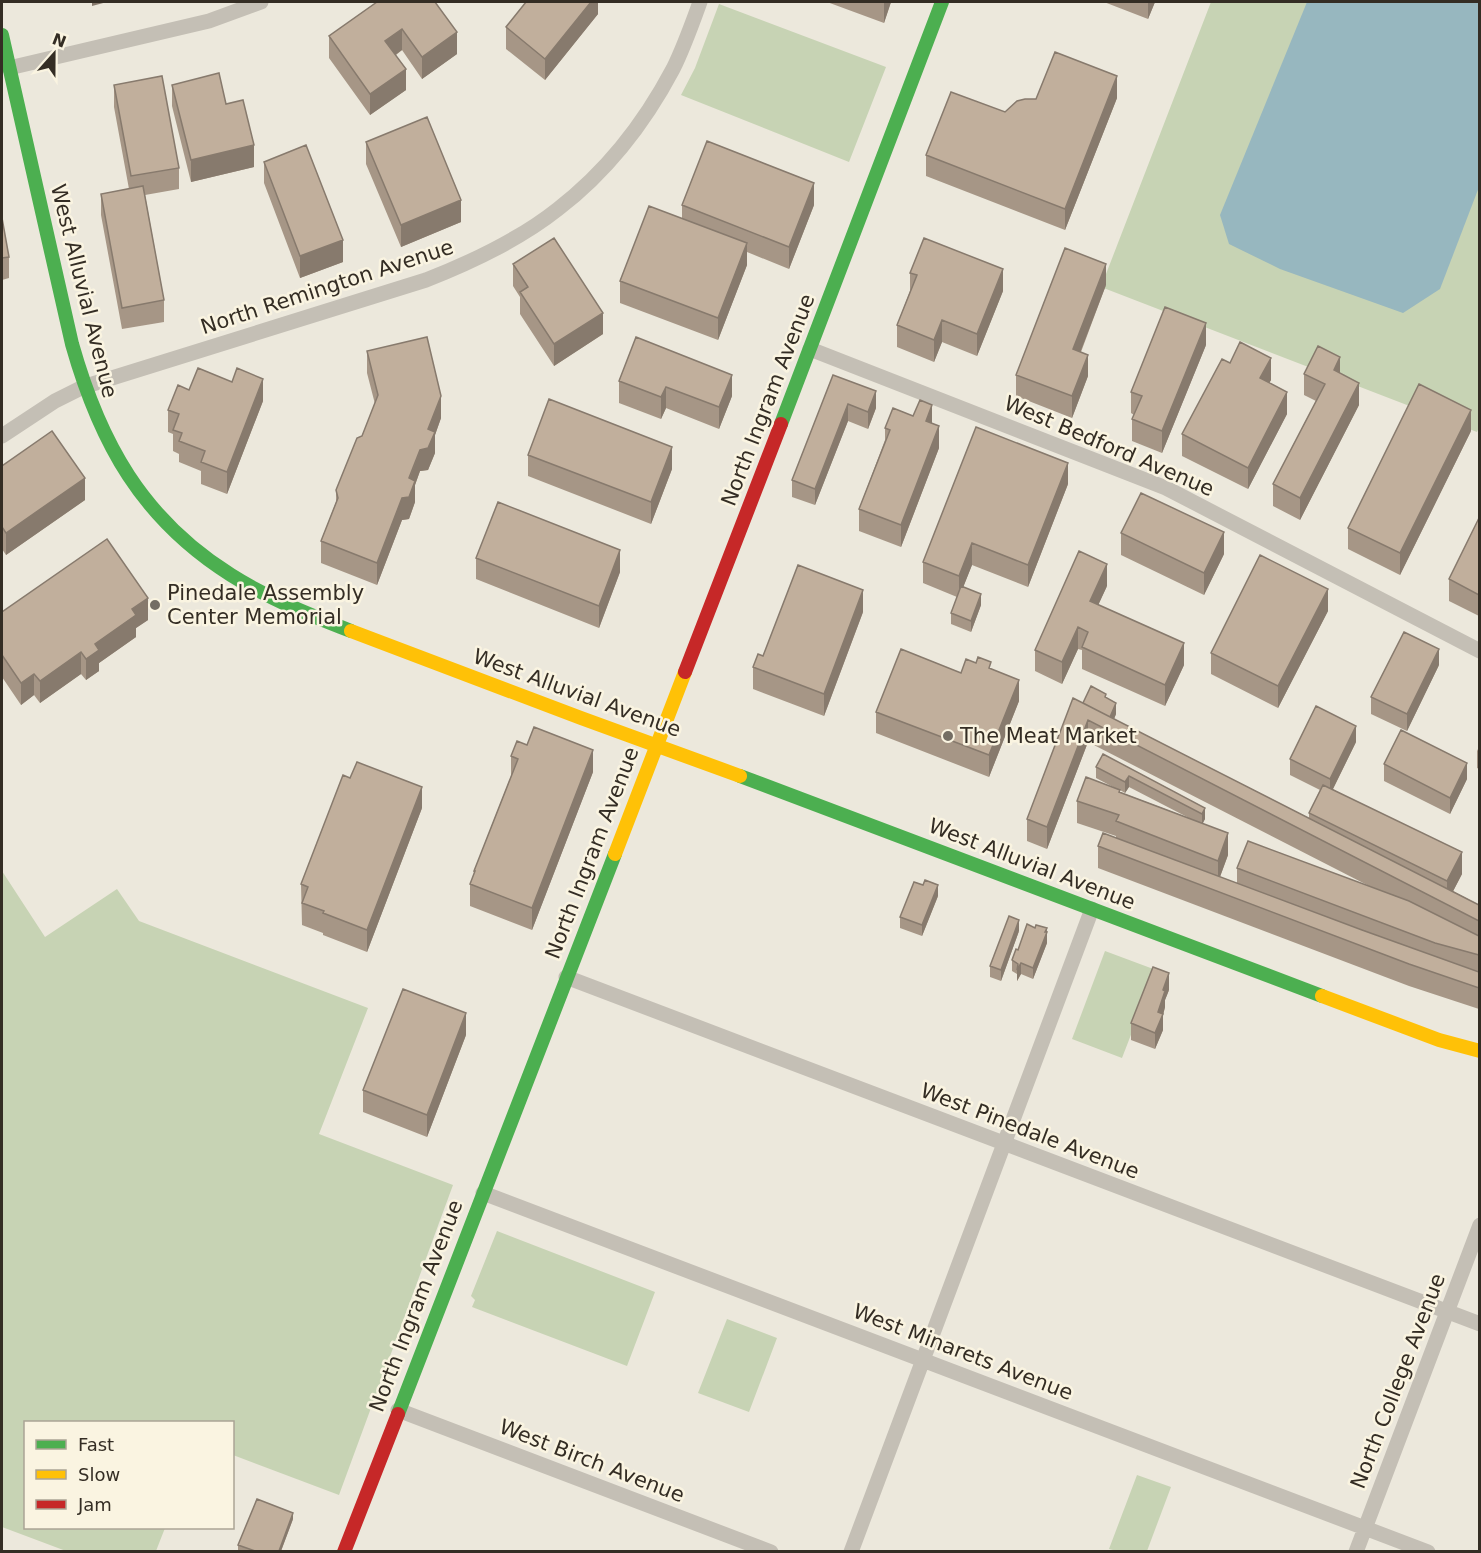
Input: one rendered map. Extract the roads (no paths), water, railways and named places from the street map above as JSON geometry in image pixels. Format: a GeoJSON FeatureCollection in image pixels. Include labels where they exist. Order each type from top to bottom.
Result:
{"type":"FeatureCollection","features":[{"type":"Feature","properties":{"kind":"street"},"geometry":{"type":"LineString","coordinates":[[9,68],[209,21],[261,2]]}},
{"type":"Feature","properties":{"kind":"street","name":"North Remington Avenue"},"geometry":{"type":"LineString","coordinates":[[2,436],[55,401],[83,387],[426,280],[475,260],[533,227],[559,209],[619,150],[659,93],[674,67],[700,2]]}},
{"type":"Feature","properties":{"kind":"street","name":"North Ingram Avenue"},"geometry":{"type":"LineString","coordinates":[[344,1551],[810,349],[942,2]]}},
{"type":"Feature","properties":{"kind":"street","name":"West Alluvial Avenue"},"geometry":{"type":"LineString","coordinates":[[2,35],[72,344],[83,387],[98,424],[115,457],[167,523],[193,547],[229,574],[295,608],[655,746],[1439,1040],[1479,1051]]}},
{"type":"Feature","properties":{"kind":"street","name":"West Bedford Avenue"},"geometry":{"type":"LineString","coordinates":[[810,349],[1166,488],[1479,651]]}},
{"type":"Feature","properties":{"kind":"street"},"geometry":{"type":"LineString","coordinates":[[851,1551],[1092,909]]}},
{"type":"Feature","properties":{"kind":"street","name":"West Pinedale Avenue"},"geometry":{"type":"LineString","coordinates":[[566,977],[1479,1324]]}},
{"type":"Feature","properties":{"kind":"street","name":"West Minarets Avenue"},"geometry":{"type":"LineString","coordinates":[[483,1193],[1428,1551]]}},
{"type":"Feature","properties":{"kind":"street","name":"North College Avenue"},"geometry":{"type":"LineString","coordinates":[[1356,1551],[1479,1225]]}},
{"type":"Feature","properties":{"kind":"street","name":"West Birch Avenue"},"geometry":{"type":"LineString","coordinates":[[398,1410],[771,1551]]}},
{"type":"Feature","properties":{"kind":"water"},"geometry":{"type":"Polygon","coordinates":[[[1307,2],[1479,2],[1479,187],[1440,289],[1403,313],[1280,269],[1229,244],[1220,215],[1307,2]]]}},
{"type":"Feature","properties":{"kind":"place","name":"Pinedale Assembly Center Memorial"},"geometry":{"type":"Point","coordinates":[155,605]}},
{"type":"Feature","properties":{"kind":"place","name":"The Meat Market"},"geometry":{"type":"Point","coordinates":[948,736]}}]}
